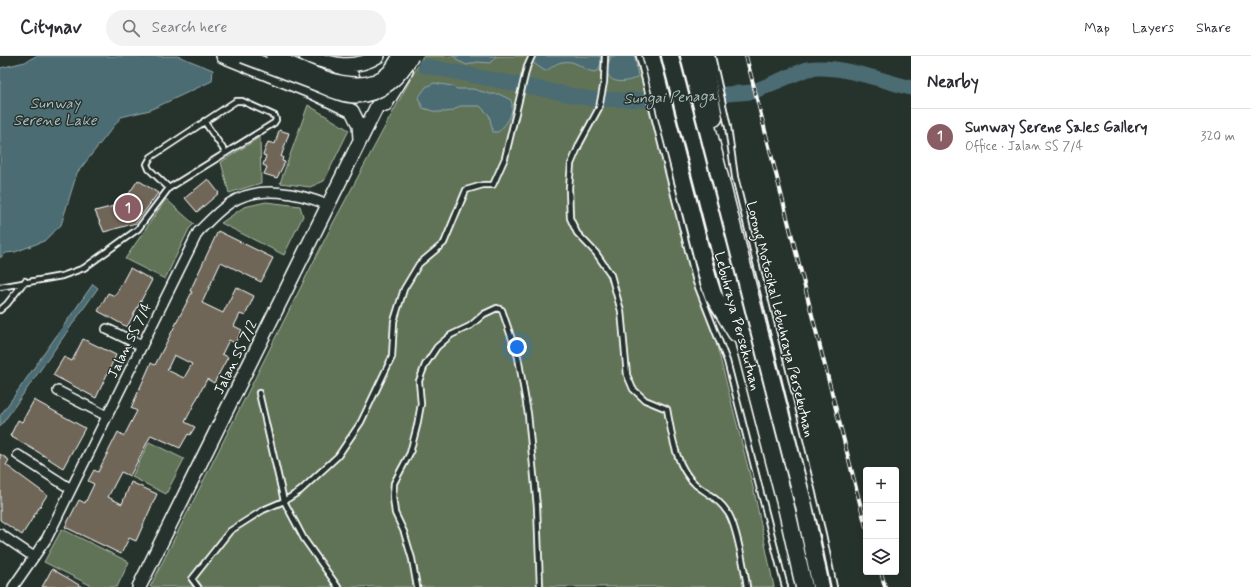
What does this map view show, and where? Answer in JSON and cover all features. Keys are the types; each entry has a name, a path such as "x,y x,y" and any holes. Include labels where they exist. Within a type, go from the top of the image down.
{"highway":[{"path":"651,56 713,295 746,352"},
{"name":"Lebuhraya Persekutuan","path":"689,56 713,155 804,506 821,587"},
{"path":"703,56 716,130 713,155"},
{"name":"Lebuhraya Persekutuan","path":"671,59 689,135 787,511 804,587"}],"street":[{"path":"223,56 312,92 352,111 359,125 360,141"},
{"path":"243,56 338,92 355,96 389,85 403,71 413,56"},
{"path":"273,56 334,81 358,86 375,81 388,73 402,56"},
{"path":"306,56 336,65 353,77 355,83 351,94 330,97 312,92"},
{"path":"336,65 355,64 378,56"},
{"name":"Jalan SS 7/2","path":"139,587 402,56"},
{"name":"Jalan SS 7/2","path":"360,141 389,99 413,56"},
{"name":"Jalan SS 7/4","path":"13,587 47,538 198,232 231,202 252,195 276,192 309,197 328,205"},
{"path":"107,329 142,346"},
{"path":"58,391 107,416"},
{"path":"18,455 71,489"},
{"path":"0,534 34,557"}],"lane":[{"path":"198,587 192,579 230,531 263,510 284,501 300,491 338,456 361,422 392,357 394,321 404,289 419,264 444,243 466,190 483,184 493,185 505,158 524,77 532,56"},
{"path":"605,56 599,108 580,143 571,164 568,188 570,218 577,233 596,253 611,274 620,311 627,375 633,389 645,400 667,409 675,448 683,468 696,484 714,496 729,514 744,568 747,587"},
{"path":"639,56 696,282 727,361 785,587"},
{"name":"Lorong Motosikal Lebuhraya Persekutuan","path":"712,56 716,80 728,127 735,177 824,534 834,587"},
{"path":"0,287 25,281 62,276 84,268 138,229 169,188 274,123 276,120 275,116 242,101 236,101 151,157 147,164 149,169 169,188"},
{"path":"204,121 226,153"},
{"path":"0,310 7,304 25,281"},
{"path":"416,587 412,559 404,532 395,513 393,497 394,483 410,453 417,426 421,404 419,381 425,365 437,347 451,335 470,326 484,314 497,308 502,310 518,357 528,414 537,507 540,587"},
{"path":"259,393 284,501 304,539 338,587"}],"green space":[{"path":"423,56 643,56 754,491 774,587 150,587 331,227"},
{"path":"308,105 349,130 324,181 310,187 280,183"},
{"path":"260,137 261,183 229,193 221,162"},
{"path":"166,199 194,224 189,229 165,279 125,259"},
{"path":"266,202 300,206 303,216 284,255 221,223 244,207"},
{"path":"149,442 184,459 166,494 132,477"},
{"path":"62,529 129,562 117,587 94,587 44,562"}],"water":[{"name":"Sunway Serene Lake","path":"36,56 178,56 213,70 212,81 150,110 121,117 77,173 61,225 44,241 15,252 6,253 0,258 0,68 25,62"},
{"path":"454,56 496,56 490,63 477,62 467,65 458,61"},
{"path":"535,56 600,56 601,63 599,70 595,72 587,70 572,62 562,62 545,71 532,62"},
{"path":"611,56 635,56 638,77 620,82 611,79 607,69"},
{"path":"434,83 452,86 457,89 473,89 490,94 499,94 511,100 512,109 509,118 498,132 493,132 489,115 480,106 460,106 452,111 445,112 436,112 423,108 418,98 426,87"},
{"path":"93,284 98,288 0,427 0,416"}],"building":[{"path":"279,130 289,133 281,157 283,157 282,161 285,162 277,178 264,174 267,167 263,165 266,156 263,155 268,142 275,144"},
{"path":"208,179 219,193 197,212 185,198"},
{"path":"138,180 158,193 136,223 104,232 95,211 122,204"},
{"path":"218,231 273,258 261,282 221,262 202,303 223,313 236,287 254,296 245,316 240,314 234,326 242,330 235,343 229,340 222,354 228,357 214,383 207,379 185,422 195,427 190,435 188,434 180,448 151,435 130,476 121,472 108,497 122,504 131,482 157,494 136,541 129,538 121,554 65,527 79,500 85,503 94,484 88,481 94,470 98,472 118,432 124,436 137,411 131,408 151,363 155,365 192,292 190,291","holes":["174,355 192,364 184,378 167,370"]},
{"path":"130,268 152,280 127,327 98,311 108,293 115,296"},
{"path":"83,339 116,355 96,398 53,375 64,357 72,361"},
{"path":"34,400 85,428 63,468 10,436 18,420 22,422"},
{"path":"0,454 9,460 6,465 47,495 22,535 0,520"},
{"path":"52,569 71,580 82,587 42,587"}],"waterway":[{"name":"Sungai Penaga","path":"425,66 591,99 651,100 752,92 807,69 819,68 846,71 911,88"}],"railway":[{"path":"746,56 863,515"},
{"path":"882,575 885,587"}],"place":[{"name":"Sunway Serene Sales Gallery","path":"128,208"}]}
